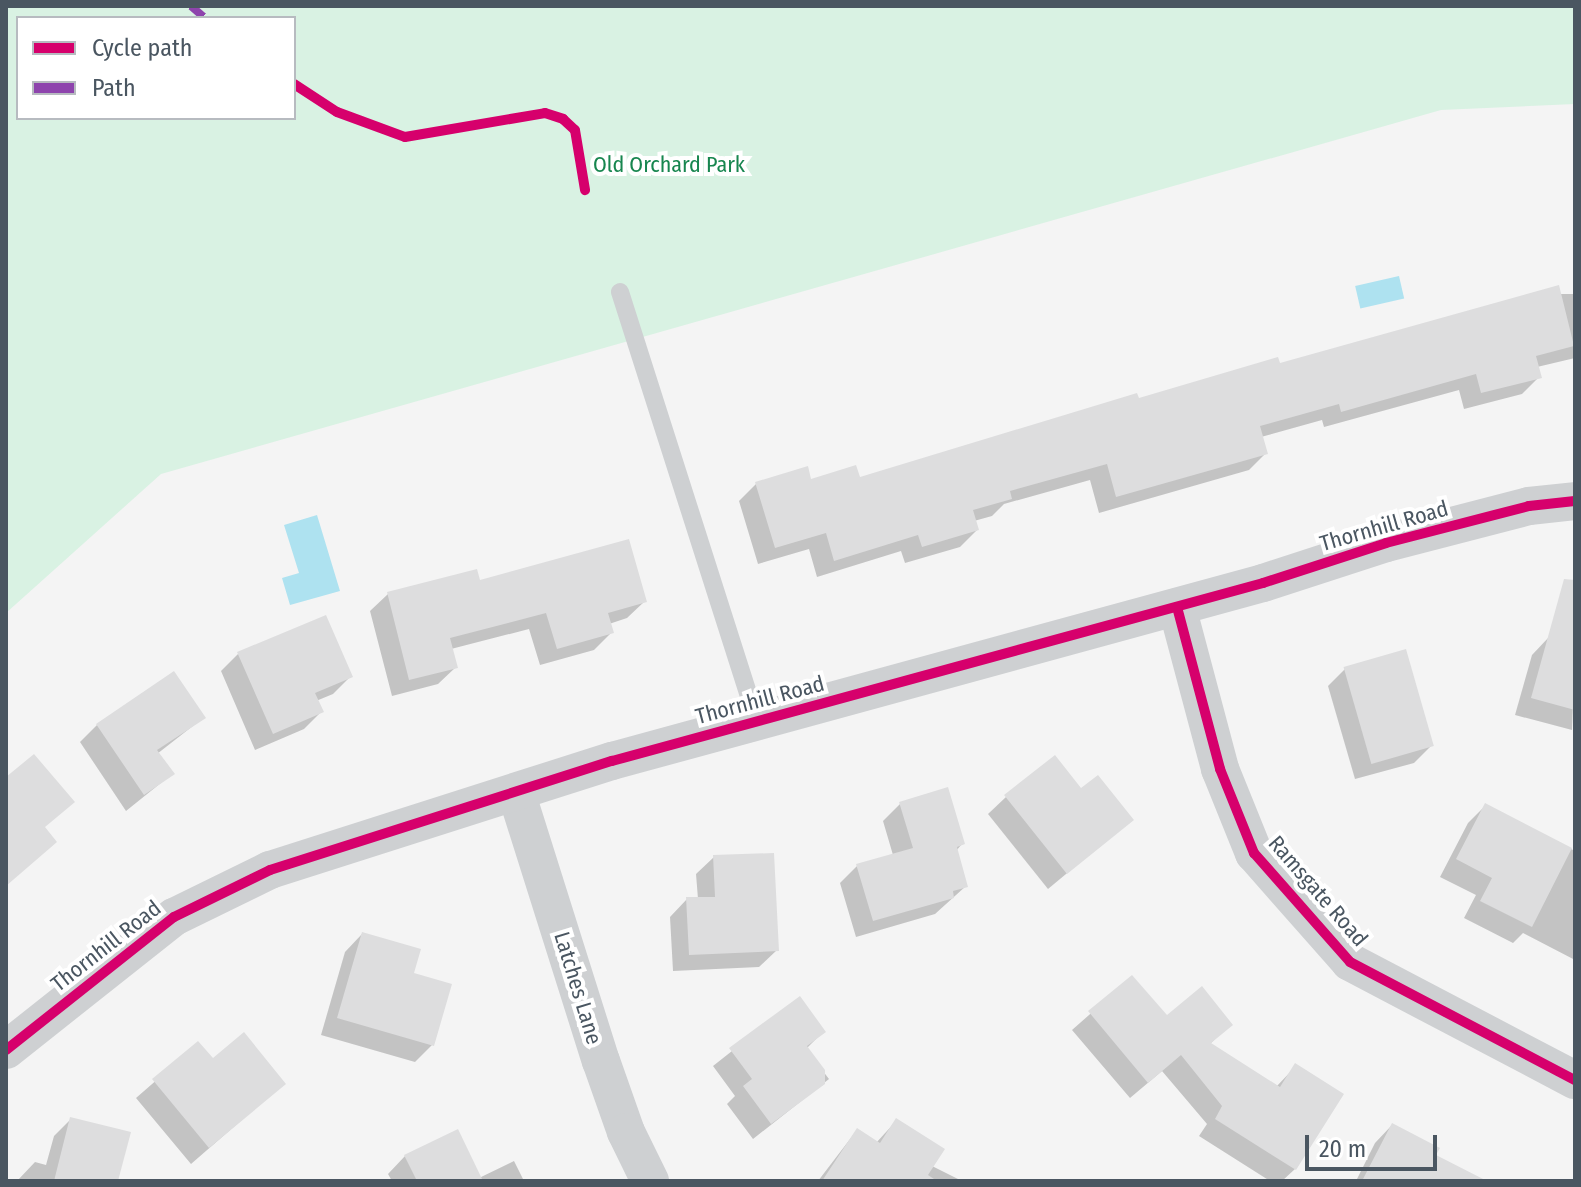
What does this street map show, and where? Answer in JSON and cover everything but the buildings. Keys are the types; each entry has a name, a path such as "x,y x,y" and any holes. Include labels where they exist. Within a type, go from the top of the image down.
{"street":[{"name":"Thornhill Road","path":"6,1050 174,917 270,870 516,792 757,722 1177,607 1386,543 1529,506 1575,501"},
{"name":"Ramsgate Road","path":"1177,607 1220,769 1254,853 1350,962 1575,1080"},
{"name":"Latches Lane","path":"516,792 601,1061 626,1132 650,1181"}],"lane":[{"path":"620,292 757,722"}],"green space":[{"name":"Old Orchard Park","path":"6,6 1575,6 1575,104 1441,110 161,474 6,613"}],"water":[{"path":"1399,276 1404,298 1360,309 1355,286"},
{"path":"317,515 340,591 290,605 282,578 299,573 284,525"}],"marked path":[{"path":"191,6 203,16"}],"cycle path":[{"path":"296,85 337,112 405,137 545,113 563,119 575,130 585,190"},
{"path":"6,1050 174,917 270,870 612,761 1263,583 1386,543 1529,506 1575,501"},
{"path":"1177,607 1220,769 1254,853 1350,962 1575,1080"}]}
